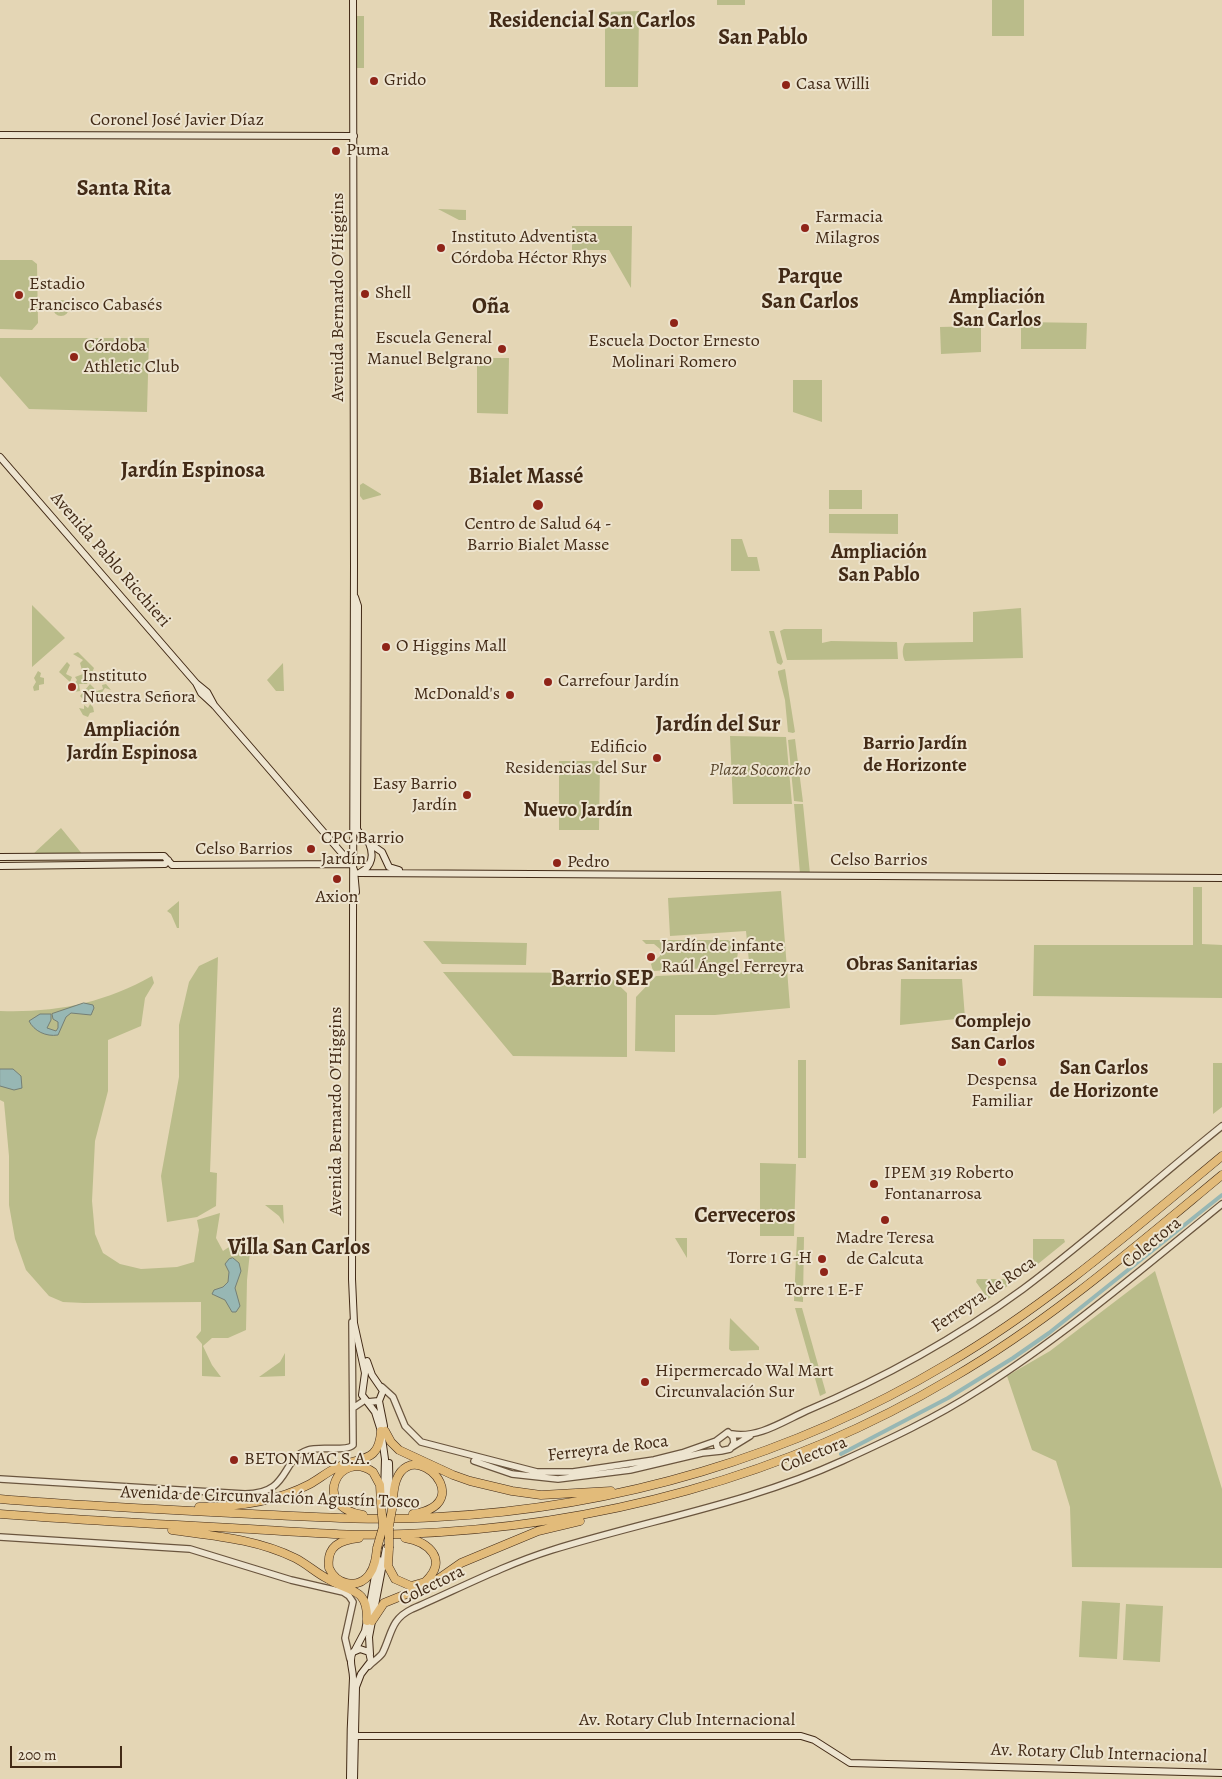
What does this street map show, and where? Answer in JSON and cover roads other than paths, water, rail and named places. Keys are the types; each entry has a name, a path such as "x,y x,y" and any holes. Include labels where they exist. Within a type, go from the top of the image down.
{"highway":[{"name":"Avenida de Circunvalación Agustín Tosco","path":"0,1514 151,1524 386,1527 446,1517 524,1510 630,1491 714,1468 797,1439 877,1402 931,1374 994,1335 1044,1300 1222,1156"},
{"name":"Avenida de Circunvalación Agustín Tosco","path":"0,1500 459,1531 535,1523 613,1510 674,1495 745,1473 802,1452 870,1422 945,1382 1000,1349 1065,1303 1222,1175"},
{"path":"383,1431 399,1450 453,1475 500,1488 550,1496 630,1491"},
{"path":"120,1508 234,1506 265,1500 303,1487 340,1466 372,1456 379,1446 383,1431"},
{"path":"386,1527 383,1548 371,1571 360,1582 351,1584 343,1582 330,1571 329,1556 339,1542 386,1527 432,1508 441,1494 442,1486 438,1476 429,1468 421,1466 404,1470 394,1483 387,1504 386,1527"},
{"path":"387,1504 378,1480 367,1468 350,1467 336,1478 334,1495 341,1507 352,1513 386,1527 419,1540 428,1546 435,1560 431,1576 425,1582 416,1585 399,1582 389,1570 383,1548 386,1527 387,1504"},
{"path":"370,1621 387,1602 431,1584 461,1563 530,1534 641,1507 674,1495"},
{"path":"151,1524 173,1530 246,1540 296,1558 326,1579 359,1592 366,1604 370,1621"}],"main road":[{"name":"Avenida Bernardo O'Higgins","path":"353,0 354,794 352,864 356,1315 368,1366 379,1385"},
{"name":"Coronel José Javier Díaz","path":"0,135 354,136"},
{"name":"Avenida Pablo Ricchieri","path":"0,457 196,683 201,693 214,705 352,864 358,876"},
{"name":"Avenida Bernardo O'Higgins","path":"354,594 358,606 357,829 367,842"},
{"path":"354,794 358,805"},
{"path":"358,876 368,867 371,860 367,842"},
{"path":"352,853 356,843 367,842 382,852 387,863 384,870 377,873"},
{"name":"Celso Barrios","path":"0,858 164,856 172,865 352,864"},
{"path":"0,858 25,860 30,866"},
{"name":"Celso Barrios","path":"0,866 165,864 168,860"},
{"name":"Celso Barrios","path":"387,863 395,870 535,874"},
{"name":"Celso Barrios","path":"358,876 377,873 1222,878"},
{"name":"Avenida Bernardo O'Higgins","path":"353,1006 358,876"},
{"name":"Avenida Bernardo O'Higgins","path":"354,1128 352,1313 364,1367 363,1388"},
{"path":"383,1431 379,1385 371,1382 363,1388 366,1401 375,1412 383,1431 389,1454 387,1504"},
{"path":"366,1401 374,1403 381,1399"},
{"path":"352,1779 356,1687 361,1674 368,1667 371,1656 368,1639 370,1621 383,1548"},
{"path":"352,1779 350,1709 353,1675 350,1661 370,1621"},
{"path":"354,1651 362,1649 371,1656"},
{"path":"350,1661 358,1669 368,1667"},
{"name":"Av. Rotary Club Internacional","path":"354,1736 801,1736 814,1740 850,1763 1222,1773"}],"street":[{"name":"Ferreyra de Roca","path":"443,1450 512,1474 551,1479 630,1470 702,1453 728,1451 756,1433 851,1391 960,1332 1065,1256 1222,1126"},
{"name":"Colectora","path":"368,1667 382,1654 393,1626 408,1611 539,1554 735,1500 792,1481 842,1461 934,1416 975,1393 1043,1347 1099,1305 1222,1204"},
{"path":"0,1479 253,1494 270,1490 277,1485 298,1456 304,1452 319,1448 351,1447 354,1439 352,1313"},
{"name":"Ferreyra de Roca","path":"379,1385 396,1401 403,1421 412,1434 426,1445 516,1469 558,1473 654,1460 682,1453 716,1441 728,1432 742,1436 756,1433"},
{"path":"352,1388 363,1388"},
{"path":"381,1399 396,1401"},
{"path":"353,1408 366,1401"},
{"path":"732,1434 734,1440 732,1447"},
{"path":"716,1441 716,1447 721,1451"},
{"path":"0,1536 190,1549 291,1580 343,1592 352,1599 353,1605 345,1641 350,1661"},
{"path":"345,1641 354,1651"},
{"path":"371,1656 384,1649"}],"water":[{"path":"84,1003 93,1005 94,1008 91,1015 71,1013 66,1017 58,1035 49,1035 41,1032 34,1028 29,1021 40,1014 51,1014 51,1020 47,1028 56,1031 58,1022 53,1019 52,1014"},
{"path":"0,1069 13,1069 21,1076 22,1088 14,1090 0,1086"},
{"path":"233,1258 239,1263 241,1271 235,1288 240,1306 236,1312 232,1312 225,1300 212,1294 214,1290 223,1287 228,1282 229,1272 225,1264 229,1259"}],"waterway":[{"path":"841,1454 948,1398 1013,1358 1049,1333 1222,1195"}],"place":[{"name":"Grido","path":"374,81"},
{"name":"Casa Willi","path":"786,85"},
{"name":"Puma","path":"336,151"},
{"name":"Farmacia Milagros","path":"805,228"},
{"name":"Instituto Adventista Córdoba Héctor Rhys","path":"441,248"},
{"name":"Shell","path":"365,294"},
{"name":"Estadio Francisco Cabasés","path":"19,295"},
{"name":"Escuela Doctor Ernesto Molinari Romero","path":"674,323"},
{"name":"Escuela General Manuel Belgrano","path":"502,349"},
{"name":"Córdoba Athletic Club","path":"74,357"},
{"name":"Centro de Salud 64 - Barrio Bialet Masse","path":"538,505"},
{"name":"O Higgins Mall","path":"386,647"},
{"name":"Carrefour Jardín","path":"548,682"},
{"name":"Instituto Nuestra Señora","path":"72,687"},
{"name":"McDonald's","path":"510,695"},
{"name":"Edificio Residencias del Sur","path":"657,758"},
{"name":"Easy Barrio Jardín","path":"467,795"},
{"name":"CPC Barrio Jardín","path":"311,849"},
{"name":"Pedro","path":"557,863"},
{"name":"Axion","path":"337,879"},
{"name":"Jardín de infante Raúl Ángel Ferreyra","path":"651,957"},
{"name":"Despensa Familiar","path":"1002,1062"},
{"name":"IPEM 319 Roberto Fontanarrosa","path":"874,1184"},
{"name":"Madre Teresa de Calcuta","path":"885,1220"},
{"name":"Torre 1 G-H","path":"822,1259"},
{"name":"Torre 1 E-F","path":"824,1272"},
{"name":"Hipermercado Wal Mart Circunvalación Sur","path":"645,1382"},
{"name":"BETONMAC S.A.","path":"234,1460"}],"district":[{"name":"Residencial San Carlos","path":"592,22"},
{"name":"San Pablo","path":"763,39"},
{"name":"Santa Rita","path":"124,190"},
{"name":"Parque San Carlos","path":"810,290"},
{"name":"Oña","path":"491,308"},
{"name":"Ampliación San Carlos","path":"997,310"},
{"name":"Jardín Espinosa","path":"193,472"},
{"name":"Bialet Massé","path":"526,478"},
{"name":"Ampliación San Pablo","path":"879,564"},
{"name":"Jardín del Sur","path":"718,726"},
{"name":"Ampliación Jardín Espinosa","path":"132,742"},
{"name":"Barrio Jardín de Horizonte","path":"915,755"},
{"name":"Nuevo Jardín","path":"578,811"},
{"name":"Obras Sanitarias","path":"912,965"},
{"name":"Barrio SEP","path":"602,980"},
{"name":"Complejo San Carlos","path":"993,1033"},
{"name":"San Carlos de Horizonte","path":"1104,1080"},
{"name":"Cerveceros","path":"745,1217"},
{"name":"Villa San Carlos","path":"299,1249"}],"park label":[{"name":"Plaza Soconcho","path":"760,771"}]}
